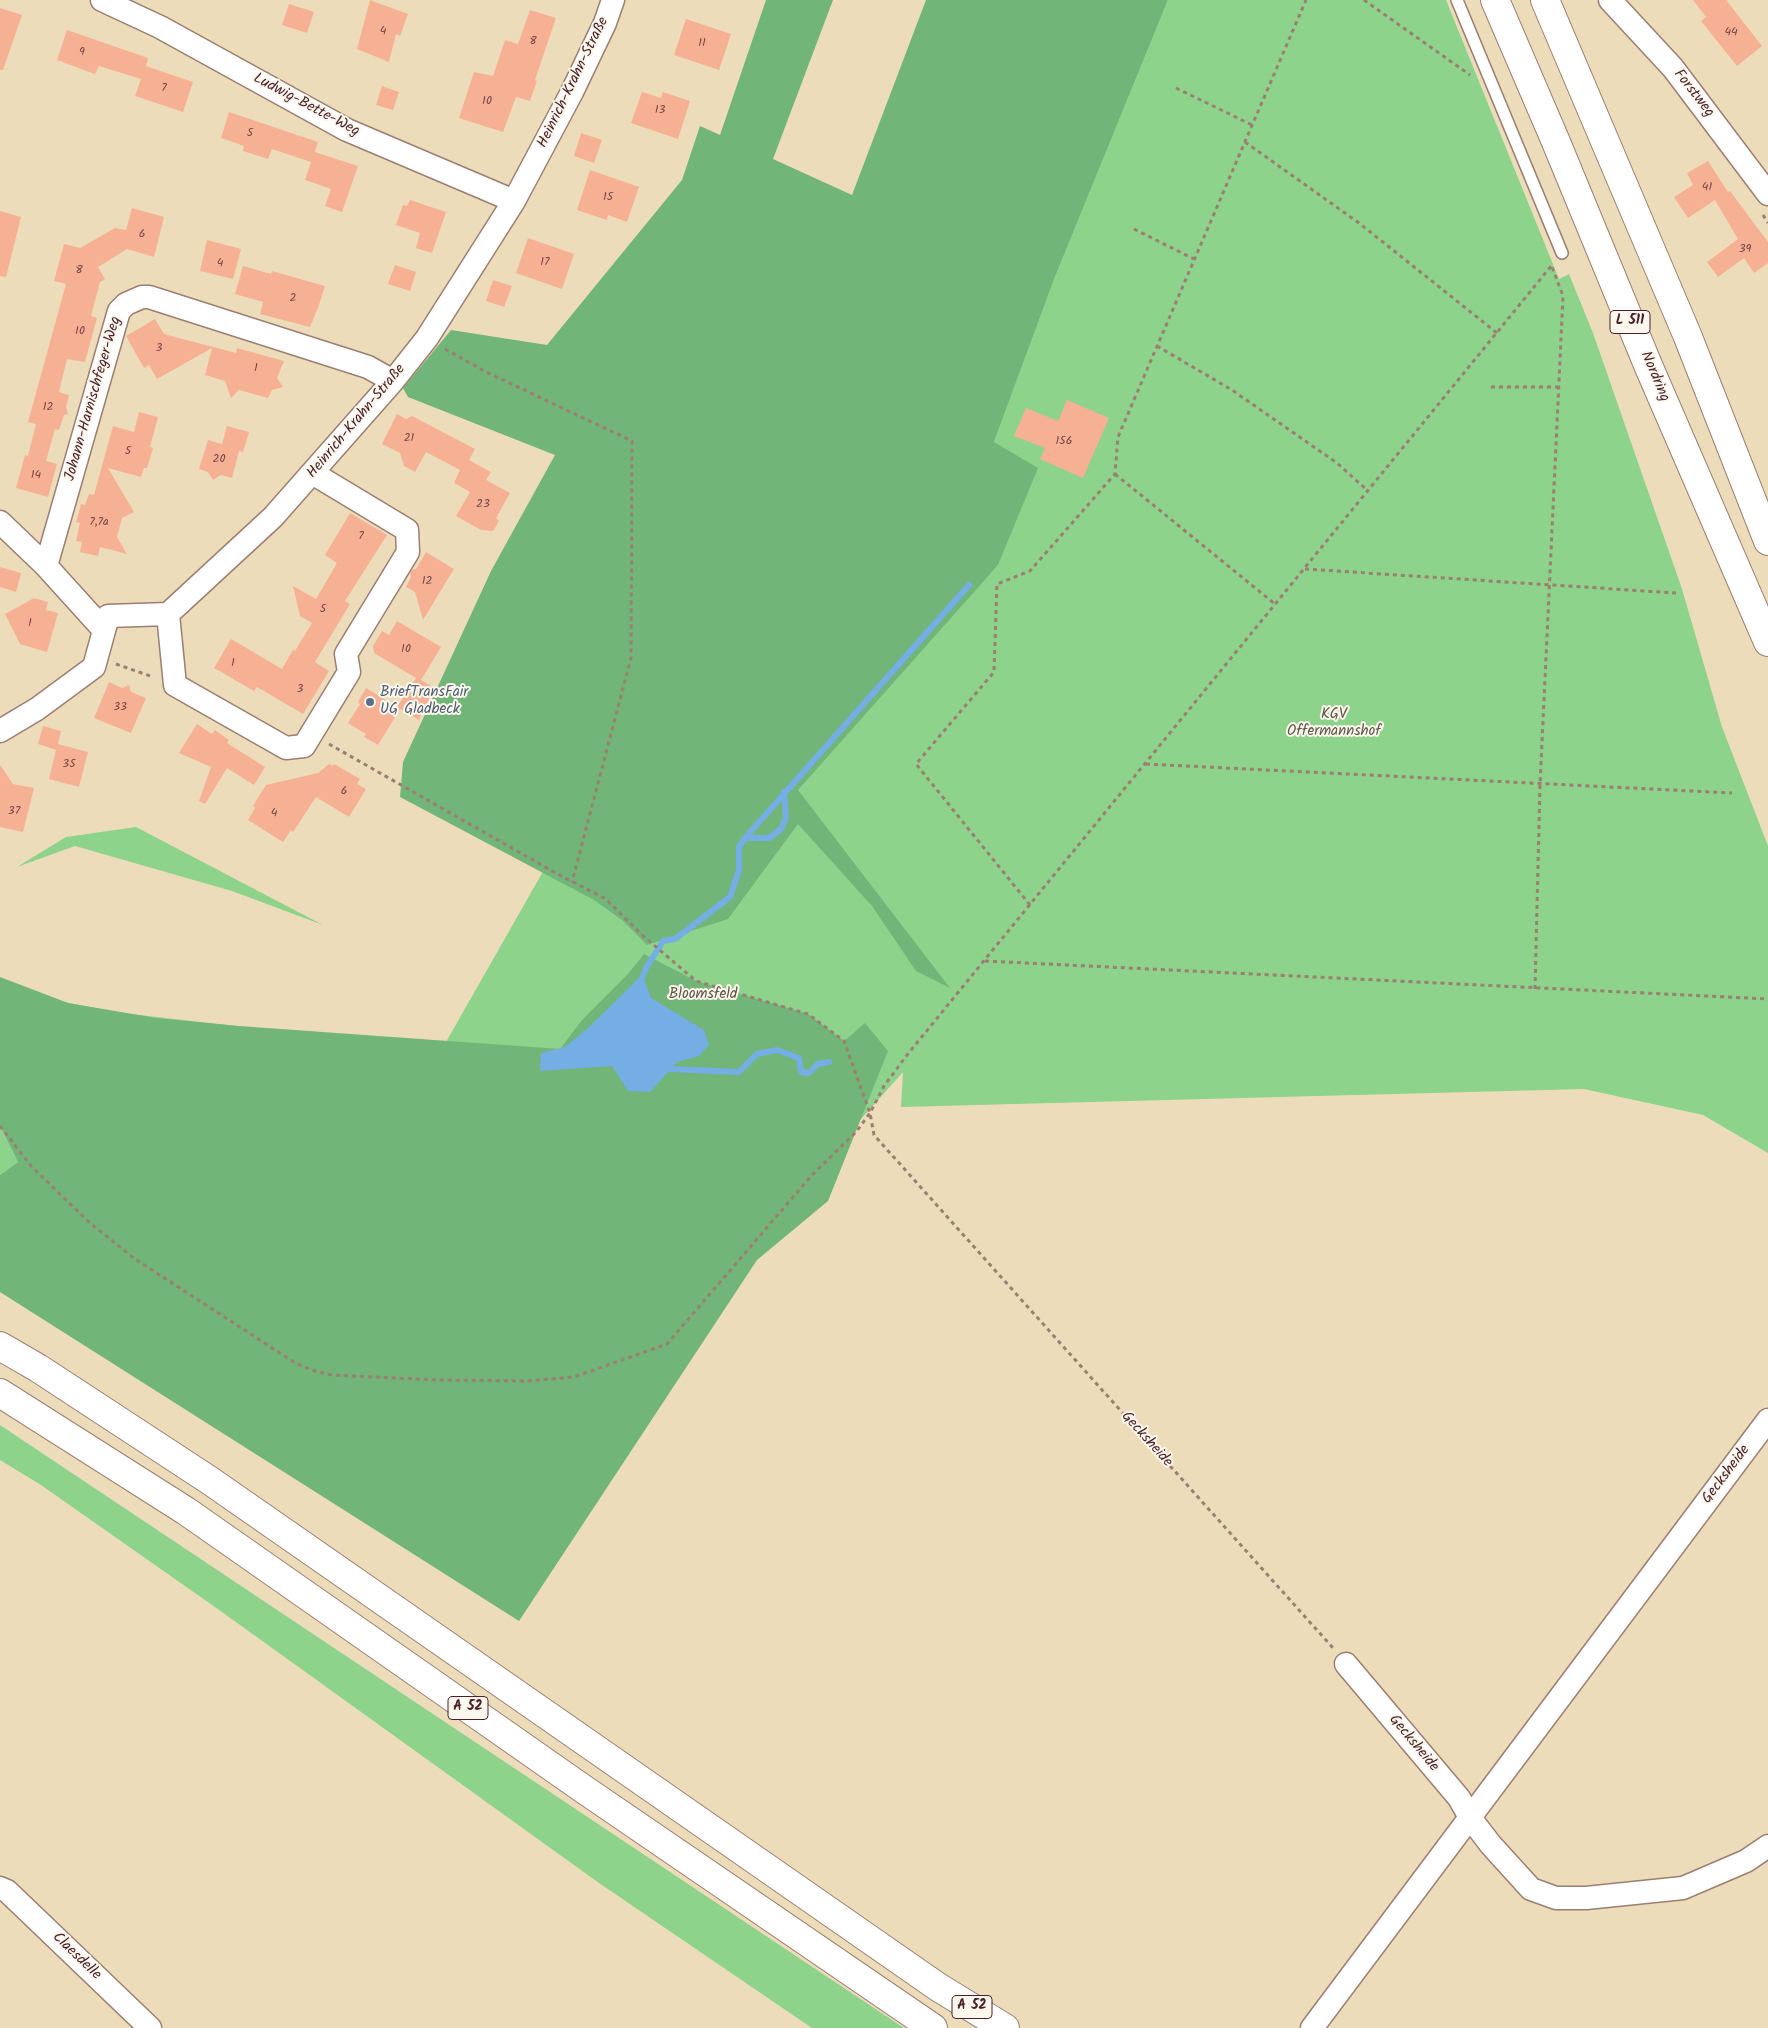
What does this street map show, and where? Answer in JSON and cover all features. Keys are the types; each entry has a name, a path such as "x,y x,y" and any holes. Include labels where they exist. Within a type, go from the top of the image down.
{"main road":[{"name":"Nordring","path":"1495,0 1652,374 1768,642"},
{"path":"1545,0 1688,337 1768,541"},
{"path":"0,1338 38,1368"},
{"name":"A 52","path":"0,1346 38,1368 225,1491 938,1987 1005,2028"},
{"name":"A 52","path":"0,1393 186,1511 582,1788 933,2028"}],"street":[{"name":"Ludwig-Bette-Weg","path":"102,0 160,27 347,130 514,201"},
{"name":"Heinrich-Krahn-Straße","path":"168,614 273,518 314,474 427,338 514,201 572,92 605,23 613,0"},
{"name":"Forstweg","path":"1610,0 1673,68 1768,194"},
{"name":"Johann-Harnischfeger-Weg","path":"46,566 119,311 126,304 142,297 149,297 368,367 393,381"},
{"path":"0,731 37,709 94,667 108,616 168,614 175,685 286,748 304,746 349,672 346,654 408,552 407,530 314,474"},
{"path":"0,522 46,566 104,630"},
{"name":"Gecksheide","path":"1312,2028 1471,1819 1768,1420"},
{"name":"Gecksheide","path":"1346,1664 1460,1798 1471,1819 1531,1890 1556,1898 1586,1898 1683,1888 1746,1861 1768,1846"},
{"name":"Claesdelle","path":"0,1888 14,1898 150,2028"}],"lane":[{"path":"1457,0 1562,253"}],"path":[{"path":"1030,905 916,764 994,672 997,584 1030,571 1115,474 1118,437 1306,0"},
{"path":"1364,0 1470,75 1473,83"},
{"path":"1176,88 1252,124"},
{"path":"1245,142 1359,223 1497,333"},
{"path":"1134,229 1194,260"},
{"path":"0,1126 31,1166 105,1235 135,1259 296,1364 332,1375 437,1380 527,1380 574,1377 667,1344 812,1175 856,1132 870,1113 884,1086 907,1055 1562,253"},
{"path":"1535,989 1540,784 1563,296 1552,266"},
{"path":"427,338 486,372 632,442 631,658 572,882"},
{"path":"1157,346 1232,390 1337,463 1368,492"},
{"path":"1491,387 1559,387"},
{"path":"1115,474 1275,604"},
{"path":"1304,569 1676,593"},
{"path":"96,657 175,685"},
{"name":"Gecksheide","path":"312,734 572,882 606,899 641,934 696,981 808,1014 844,1041 870,1113 874,1135 1346,1664"},
{"path":"1145,764 1732,793"},
{"path":"984,961 1768,999"}],"green space":[{"path":"766,0 833,0 773,159 852,195 926,0 1168,0 1055,277 994,442 1038,468 998,565 798,790 950,988 916,971 872,906 798,824 728,919 647,945 622,920 594,900 400,797 403,762 491,571 555,455 408,397 403,388 451,330 547,345 682,180 700,126 720,135"},
{"name":"KGV Offermannshof","path":"1168,0 1446,0 1559,279 1569,274 1593,333 1682,589 1722,727 1768,846 1768,1153 1703,1115 1584,1089 901,1107 903,1072 696,1309 0,989 114,1012 304,1034 446,1042 549,861 977,587 998,565 994,442 1055,277"},
{"path":"136,827 323,925 232,891 75,846 17,867 66,837"},
{"name":"Bloomsfeld","path":"644,954 696,981 808,1014 844,1041 865,1023 888,1051 828,1201 757,1260 519,1621 0,1292 0,1175 18,1162 0,1126 0,977 68,1003 156,1018 239,1026 560,1049 582,1020 628,974"},
{"path":"0,1126 18,1162 0,1175"},
{"path":"0,1425 904,2028 812,2028 599,1883 222,1612 41,1485 0,1460"}],"water":[{"path":"640,977 645,982 651,998 704,1030 709,1045 699,1056 677,1062 650,1092 628,1091 612,1066 540,1071 541,1053 565,1047 587,1029"}],"building":[{"path":"370,0 408,14 400,36 396,34 389,62 357,49"},
{"path":"1693,0 1726,0 1762,46 1737,66 1701,21 1706,17"},
{"path":"289,4 314,12 307,33 282,25"},
{"path":"0,8 22,15 3,70 0,70"},
{"path":"530,10 556,18 535,80 537,81 530,101 516,97 503,132 459,118 474,72 493,76 505,40 518,44"},
{"path":"686,19 731,34 719,70 674,55"},
{"path":"67,30 148,58 146,66 193,82 183,112 135,96 141,79 99,66 95,74 57,60"},
{"path":"382,86 399,92 393,110 376,105"},
{"path":"642,92 661,98 663,92 690,101 678,139 631,123"},
{"path":"229,112 318,142 315,152 358,166 342,212 325,206 331,189 305,180 311,162 272,149 268,159 243,151 244,146 221,138"},
{"path":"581,133 602,140 594,163 574,156"},
{"path":"1708,161 1728,192 1730,191 1768,242 1768,263 1754,273 1744,258 1718,277 1707,262 1738,239 1715,200 1688,218 1674,197 1693,185 1687,173"},
{"path":"590,170 639,187 627,222 608,215 607,220 577,210"},
{"path":"410,200 446,212 432,253 416,248 420,233 396,225 403,205 407,206"},
{"path":"132,208 164,217 154,257 127,249 98,267 105,279 100,282 91,316 97,318 85,362 67,359 59,392 69,395 66,407 68,414 64,415 59,430 55,429 46,461 57,464 48,497 16,488 25,455 28,456 36,424 28,422 66,284 54,281 64,244 80,248 115,228 126,230"},
{"path":"0,211 21,217 6,277 0,276"},
{"path":"528,238 574,254 562,289 516,273"},
{"path":"207,240 241,249 233,279 200,271"},
{"path":"395,265 416,272 410,291 388,284"},
{"path":"243,266 271,274 272,271 325,286 310,327 260,314 263,302 235,294"},
{"path":"493,280 512,286 504,307 486,301"},
{"path":"155,319 164,334 236,353 237,348 284,361 277,378 283,387 272,390 268,398 239,390 231,398 225,381 205,375 212,348 157,379 149,365 144,368 126,336"},
{"path":"1067,400 1109,418 1083,478 1040,459 1045,448 1014,436 1026,408 1058,421"},
{"path":"139,412 158,417 150,447 153,448 147,468 144,468 141,477 108,468 134,512 122,518 117,537 127,554 100,547 98,556 80,552 82,542 76,541 80,523 76,522 81,504 85,505 89,494 94,495 113,426 134,432"},
{"path":"397,414 406,419 412,416 475,449 469,460 491,472 486,480 510,493 496,518 499,521 493,531 481,530 456,516 470,492 454,483 460,470 426,452 415,472 404,466 400,453 382,444"},
{"path":"227,426 249,432 243,452 239,451 232,478 221,475 213,480 208,472 199,469 208,440 222,444"},
{"path":"350,513 387,535 345,601 350,604 315,662 329,671 303,714 257,687 254,691 214,668 231,639 282,669 312,623 300,616 293,586 316,599 337,563 325,555"},
{"path":"426,552 454,569 423,620 415,592 406,587 411,577 410,573 416,569"},
{"path":"0,567 21,573 16,592 0,587"},
{"path":"34,598 48,602 46,610 58,613 47,652 20,644 5,614"},
{"path":"397,621 441,647 421,680 434,688 419,720 400,709 378,745 364,737 366,734 348,723 360,704 358,702 366,688 397,707 416,678 374,653 373,646 382,631 389,635"},
{"path":"109,682 122,688 129,685 131,692 146,698 131,733 94,718"},
{"path":"197,724 212,734 215,730 229,740 227,743 265,767 254,785 227,768 205,804 199,801 211,767 179,753"},
{"path":"43,726 61,731 58,744 88,752 79,787 49,779 56,750 38,744"},
{"path":"329,764 333,766 334,764 360,779 357,784 366,789 349,817 316,797 293,832 291,830 283,842 248,820 255,808 253,806 266,785 318,773"},
{"path":"0,765 13,784 34,788 23,832 0,827"}],"waterway":[{"path":"642,979 646,968 663,941 675,939 730,897 739,870 739,847 745,838 969,585"},
{"path":"745,838 769,838 781,829 786,818 784,792"},
{"path":"671,1069 739,1072 757,1054 777,1050 799,1058 801,1072 809,1073 818,1064 829,1062"}],"place":[{"name":"BriefTransFair UG Gladbeck","path":"370,702"}]}
